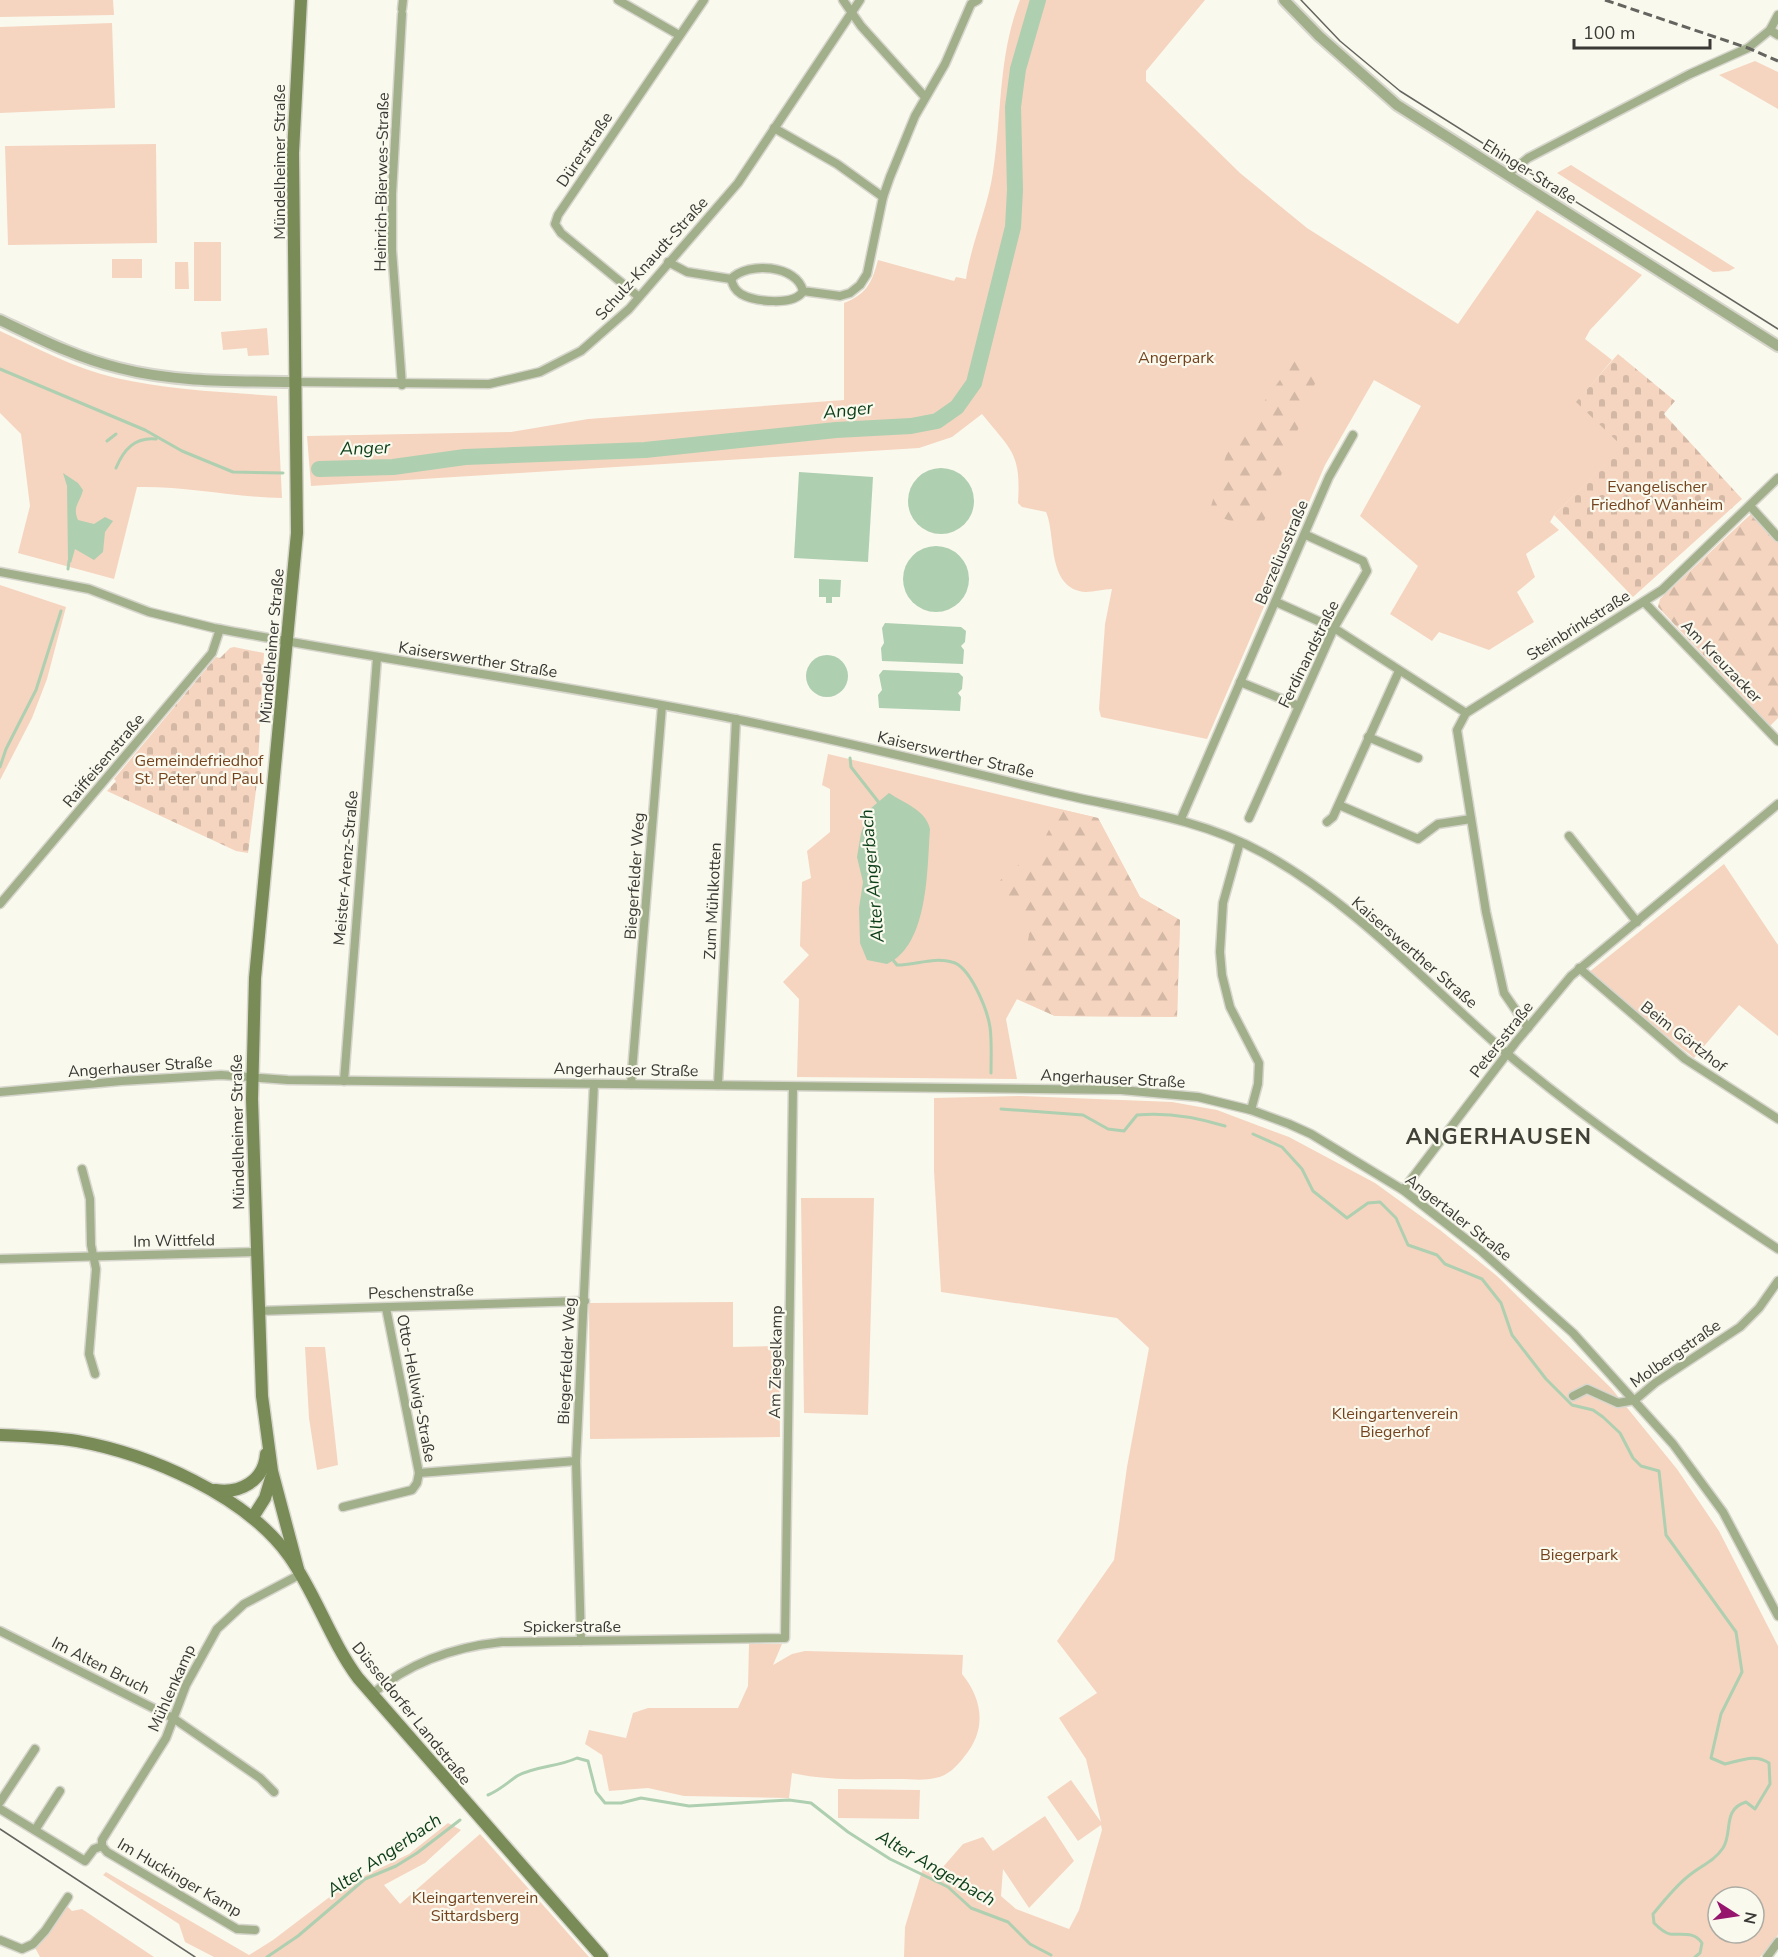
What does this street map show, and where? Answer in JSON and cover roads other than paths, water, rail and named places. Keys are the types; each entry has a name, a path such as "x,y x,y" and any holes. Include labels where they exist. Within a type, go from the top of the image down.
{"main road":[{"name":"Mündelheimer Straße","path":"300,1571 272,1471 267,1437 258,1311 252,1077 255,978 297,533 293,144 301,0"},
{"name":"Düsseldorfer Landstraße","path":"0,1436 57,1438 98,1446 172,1472 211,1490 253,1517 276,1539 300,1571 340,1653 372,1694 602,1957"},
{"name":"Mündelheimer Straße","path":"211,1490 234,1492 256,1478 263,1469 267,1437"},
{"name":"Mündelheimer Straße","path":"253,1517 268,1492 272,1471"}],"street":[{"path":"618,0 679,35"},
{"name":"Dürerstraße","path":"639,297 561,233 555,224 558,215 704,0"},
{"path":"843,0 853,11 861,26 925,97"},
{"name":"Schulz-Knaudt-Straße","path":"297,382 402,385 489,384 540,372 567,360 596,340 639,297 738,183 860,0"},
{"name":"Ehinger Straße","path":"1284,0 1319,36 1397,105 1778,346"},
{"path":"803,291 840,296 850,293 860,285 867,274 883,197 915,116 945,63 972,1"},
{"name":"Heinrich-Bierwes-Straße","path":"402,8 392,205 392,250 402,385"},
{"path":"1507,175 1538,153 1774,33 1778,15"},
{"path":"774,128 837,164 883,197"},
{"path":"668,262 687,272 730,279 742,270 751,267 791,273 798,278 803,291"},
{"path":"730,279 734,288 744,296 786,302 797,299 803,291"},
{"path":"0,320 62,349 118,368 178,379 297,382"},
{"name":"Berzeliusstraße","path":"1181,819 1306,535 1329,477 1353,435"},
{"name":"Steinbrinkstraße","path":"1466,713 1662,590 1751,507 1778,478"},
{"path":"1751,507 1778,537"},
{"name":"Ferdinandstraße","path":"1249,818 1334,628 1367,572 1363,561 1306,535"},
{"name":"Kaiserswerther Straße","path":"0,572 89,589 149,612 220,629 736,719 1048,792 1181,819 1240,842 1291,870 1326,894 1508,1054 1671,1179 1778,1249"},
{"path":"1276,602 1334,628 1466,713 1457,730 1486,912 1504,993 1528,1028"},
{"name":"Am Kreuzacker","path":"1644,602 1778,741"},
{"name":"Raiffeisenstraße","path":"0,904 212,653 220,629"},
{"name":"Meister-Arenz-Straße","path":"344,1081 377,658"},
{"path":"1327,822 1333,817 1339,805 1399,671"},
{"path":"1240,682 1299,706"},
{"name":"Biegerfelder Weg","path":"631,1084 662,706"},
{"name":"Zum Mühlkotten","path":"718,1085 736,719"},
{"path":"1368,737 1418,758"},
{"name":"Petersstraße","path":"1403,1190 1528,1028 1579,968 1778,804"},
{"path":"1339,805 1418,839 1438,824 1471,819"},
{"path":"1569,836 1637,922"},
{"path":"1240,842 1223,903 1220,952 1222,975 1230,1007 1259,1063 1258,1084 1251,1110"},
{"name":"Beim Görtzhof","path":"1579,968 1685,1059 1778,1119"},
{"name":"Angerhauser Straße","path":"0,1092 121,1080 221,1075 344,1081 1121,1090 1198,1097 1251,1110"},
{"name":"Biegerfelder Weg","path":"580,1641 576,1461 594,1084"},
{"name":"Am Ziegelkamp","path":"785,1638 793,1087"},
{"name":"Angertaler Straße","path":"1251,1110 1311,1134 1403,1190 1480,1250 1574,1334 1673,1444 1723,1512 1778,1616"},
{"path":"82,1169 90,1200 96,1269 89,1354 95,1374"},
{"name":"Im Wittfeld","path":"0,1259 256,1252"},
{"name":"Molbergstraße","path":"1573,1396 1587,1389 1618,1403 1635,1400 1655,1383 1740,1327 1759,1308 1778,1281"},
{"name":"Peschenstraße","path":"258,1311 585,1301"},
{"name":"Otto-Hellwig-Straße","path":"343,1507 411,1491 417,1483 419,1473 386,1308"},
{"name":"Otto-Hellwig-Straße","path":"419,1473 576,1461"},
{"name":"Mühlenkamp","path":"102,1846 102,1840 166,1738 201,1657 225,1620 252,1600 300,1571"},
{"name":"Im Alten Bruch","path":"0,1631 173,1718 260,1778 274,1792"},
{"name":"Spickerstraße","path":"372,1694 403,1672 447,1651 502,1642 785,1638"},
{"path":"0,1802 34,1749"},
{"path":"35,1830 60,1791"},
{"name":"Im Huckinger Kamp","path":"0,1809 85,1861 94,1849 102,1846 237,1929 255,1930"},
{"path":"0,1940 22,1949 33,1944 68,1897"},
{"path":"1767,1957 1778,1942"}],"water":[{"path":"935,468 947,468 959,473 969,483 974,501 972,514 959,529 947,534 935,534 923,529 913,519 908,507 908,495 913,483 923,473"},
{"path":"799,472 873,477 868,562 794,558"},
{"path":"63,473 78,483 83,490 76,508 78,520 94,524 105,517 113,521 105,532 103,552 94,560 75,549 71,563 68,560 67,486"},
{"path":"936,546 949,548 964,561 969,579 967,592 954,607 936,612 923,610 908,597 903,579 905,566 918,551"},
{"path":"819,579 841,580 840,597 832,597 832,603 826,603 826,597 819,597"},
{"path":"885,623 961,627 966,631 965,642 961,646 964,650 963,664 882,661 881,648 884,643 882,628"},
{"path":"827,655 842,661 848,676 842,691 827,697 812,691 806,676 812,661"},
{"path":"883,670 959,673 963,677 962,689 958,693 961,697 960,711 879,708 878,695 882,690 879,675"},
{"path":"889,793 919,812 928,822 930,829 926,884 918,923 911,940 901,954 887,964 867,960 860,943 859,908 863,882 857,857 861,833 870,809"}],"waterway":[{"name":"Anger","path":"319,469 393,467 465,457 645,450 836,430 911,426 937,421 957,407 974,383 1013,227 1015,190 1013,107 1018,69 1038,0"},
{"name":"Anger","path":"0,369 145,430 182,451 233,472 283,473"},
{"path":"107,441 116,434"},
{"path":"116,468 123,455 136,442 156,439"},
{"path":"68,569 69,561"},
{"path":"0,767 6,749 36,690 61,611"},
{"name":"Alter Angerbach","path":"850,758 851,767 880,804"},
{"name":"Alter Angerbach","path":"893,960 897,965 931,961 952,962 965,971 977,989 988,1019 991,1038 991,1073"},
{"name":"Alter Angerbach","path":"1001,1109 1083,1115 1108,1129 1124,1131 1137,1115 1148,1114 1181,1116 1225,1126"},
{"name":"Alter Angerbach","path":"1253,1134 1282,1147 1302,1169 1313,1191 1347,1218 1368,1203 1380,1202 1396,1218 1408,1245 1437,1255 1445,1264 1482,1279 1501,1303 1512,1335 1546,1379 1572,1405 1593,1410 1603,1417 1620,1433 1633,1458 1641,1466 1659,1471 1666,1535 1736,1632 1742,1672 1721,1714 1711,1758 1725,1764 1753,1758 1769,1763 1770,1784 1755,1809 1746,1802 1734,1810 1729,1822 1726,1842 1720,1852 1680,1883 1653,1914 1654,1923 1661,1930 1670,1934 1692,1935 1699,1939 1702,1943 1700,1953 1695,1957"},
{"name":"Alter Angerbach","path":"488,1795 524,1773 577,1758 588,1761 596,1792 605,1803 621,1803 641,1798 689,1806 789,1800 811,1803 848,1832 890,1859 948,1887 971,1908 1008,1922 1030,1944 1051,1955"},
{"name":"Alter Angerbach","path":"267,1957 298,1936 365,1879 396,1866 417,1853 460,1820"}],"tram line":[{"path":"1301,0 1340,41 1400,91 1778,329"},
{"path":"0,1829 195,1957"}],"railway":[{"path":"1605,0 1748,48 1778,61"}],"district":[{"name":"ANGERHAUSEN","path":"1499,1136"}],"park label":[{"name":"Angerpark","path":"1176,357"},
{"name":"Evangelischer Friedhof Wanheim","path":"1657,495"},
{"name":"Gemeindefriedhof St. Peter und Paul","path":"199,769"},
{"name":"Kleingartenverein Biegerhof","path":"1395,1422"},
{"name":"Biegerpark","path":"1579,1554"},
{"name":"Kleingartenverein Sittardsberg","path":"475,1906"}]}
